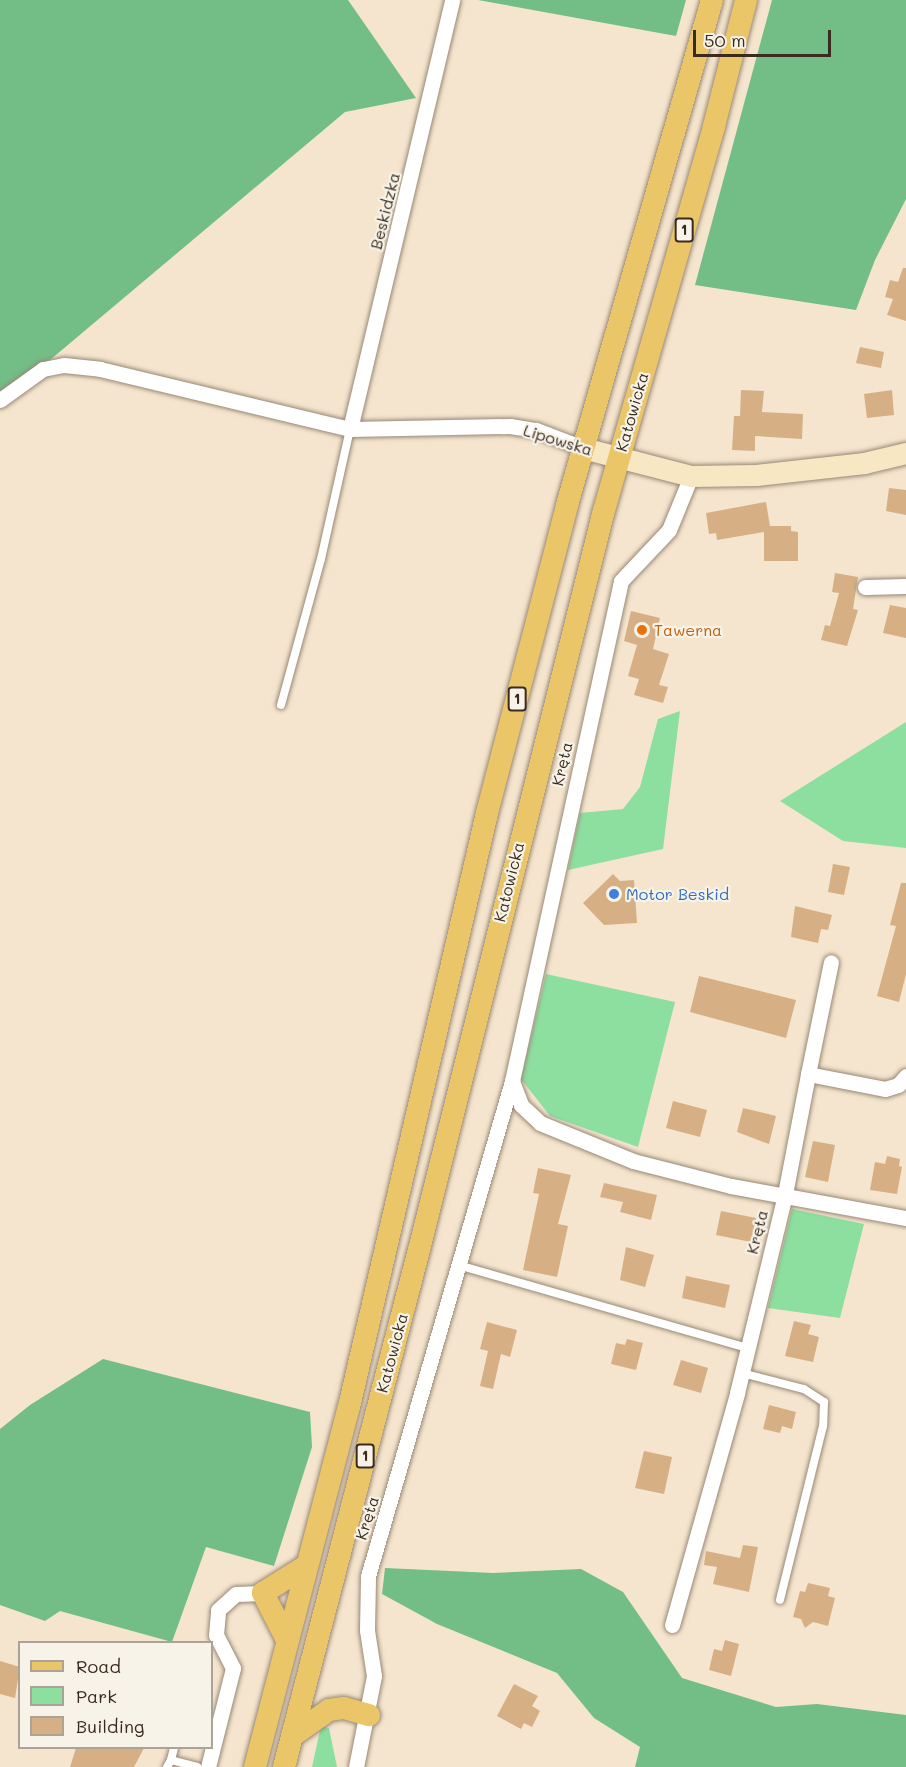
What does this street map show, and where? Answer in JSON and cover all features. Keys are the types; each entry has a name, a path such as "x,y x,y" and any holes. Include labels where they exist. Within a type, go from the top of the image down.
{"main road":[{"name":"Katowicka","path":"255,1767 382,1270 486,813 583,448 712,0"},
{"name":"Katowicka","path":"284,1767 618,459 714,126 746,0"},
{"path":"287,1640 263,1593 306,1566"},
{"path":"292,1736 329,1710 344,1708 369,1715"}],"street":[{"name":"Beskidzka","path":"350,429 452,0"},
{"name":"Lipowska","path":"0,400 43,369 64,365 100,369 350,429 510,426 544,433 618,459 691,476 756,475 864,464 906,453"},
{"name":"Kręta","path":"356,1767 369,1715 374,1676 367,1630 368,1576 456,1265 512,1081 621,581 669,530 691,476"},
{"path":"865,587 906,586"},
{"name":"Kręta","path":"672,1625 742,1373 785,1194 831,962"},
{"path":"808,1074 885,1089 898,1085 906,1076"},
{"name":"Kręta","path":"512,1081 521,1106 540,1123 633,1161 731,1186 785,1194 906,1218"},
{"path":"213,1746 232,1668 216,1635 218,1610 236,1594 263,1593"},
{"path":"208,1767 212,1749"}],"lane":[{"path":"281,705 321,558 350,429"},
{"path":"456,1265 748,1348"},
{"path":"742,1373 804,1389 824,1402 823,1426 780,1600"},
{"path":"174,1749 169,1764 197,1767"}],"green space":[{"path":"0,0 348,0 416,98 345,112 0,402"},
{"path":"478,0 686,0 676,36"},
{"path":"772,0 906,0 906,199 875,260 856,310 695,285"},
{"path":"680,711 663,849 568,870 580,813 623,809 640,787 658,719"},
{"path":"906,722 906,848 843,841 780,801"},
{"path":"546,974 675,1002 638,1147 550,1116 521,1079"},
{"path":"792,1209 864,1224 840,1318 768,1308"},
{"path":"103,1359 310,1412 312,1447 274,1566 206,1547 172,1641 60,1611 45,1621 0,1605 0,1429 30,1405"},
{"path":"385,1568 493,1573 581,1569 623,1592 682,1678 776,1707 817,1704 906,1715 906,1767 635,1767 640,1747 594,1718 557,1673 437,1624 382,1594"},
{"path":"321,1726 329,1728 337,1767 312,1767"}],"building":[{"path":"903,268 906,268 906,321 887,315 893,299 885,297 890,280 898,282"},
{"path":"860,347 884,352 881,368 856,363"},
{"path":"741,390 764,391 762,412 803,414 802,439 755,436 755,451 732,450 734,416 740,416"},
{"path":"892,390 894,415 867,418 864,394"},
{"path":"889,488 906,490 906,515 886,511"},
{"path":"766,502 770,526 791,526 791,531 798,532 798,561 764,561 764,532 717,540 716,533 709,534 706,513"},
{"path":"835,573 858,577 853,609 858,610 847,646 821,640 825,625 830,626 839,593 832,592"},
{"path":"890,605 906,608 906,638 883,633"},
{"path":"631,611 660,618 653,649 669,654 659,685 668,687 663,703 634,695 639,679 628,676 637,645 624,641"},
{"path":"833,864 850,867 844,895 828,892"},
{"name":"Motor Beskid","path":"613,874 620,881 634,880 637,923 604,925 583,903"},
{"path":"901,883 906,883 906,974 899,1002 877,996 896,926 890,925"},
{"path":"795,906 832,915 828,930 821,929 818,943 791,937"},
{"path":"699,976 796,1000 786,1038 690,1012"},
{"path":"673,1101 707,1110 700,1137 666,1128"},
{"path":"743,1108 776,1116 769,1144 737,1132"},
{"path":"813,1141 835,1145 828,1182 805,1177"},
{"path":"887,1156 900,1159 899,1166 902,1167 897,1194 870,1190 875,1162 885,1164"},
{"path":"538,1168 571,1175 558,1224 568,1226 557,1277 523,1270 539,1194 533,1193"},
{"path":"604,1183 657,1195 651,1220 620,1212 623,1202 600,1197"},
{"path":"721,1211 756,1218 751,1242 716,1235"},
{"path":"626,1247 654,1255 645,1287 620,1280"},
{"path":"686,1276 730,1285 725,1308 682,1298"},
{"path":"794,1321 811,1325 808,1334 819,1337 813,1362 785,1356"},
{"path":"487,1322 517,1330 510,1357 501,1354 493,1389 480,1386 488,1351 480,1349"},
{"path":"627,1339 643,1343 636,1370 611,1364 616,1343 625,1345"},
{"path":"681,1360 708,1368 701,1393 673,1385"},
{"path":"769,1405 796,1412 792,1429 782,1426 780,1433 763,1429"},
{"path":"644,1451 672,1457 664,1494 635,1488"},
{"path":"743,1545 758,1547 749,1592 713,1584 717,1567 704,1565 706,1551 740,1558"},
{"path":"808,1583 830,1588 828,1596 835,1598 828,1626 813,1622 805,1628 801,1619 793,1617 800,1591 805,1592"},
{"path":"725,1640 739,1644 731,1676 709,1670 714,1649 722,1651"},
{"path":"0,1661 18,1666 18,1679 15,1698 0,1694"},
{"path":"514,1684 538,1696 532,1706 540,1711 532,1727 524,1723 521,1729 497,1716"},
{"path":"76,1749 143,1749 134,1767 70,1767"}],"place":[{"name":"Tawerna","path":"642,630"},
{"name":"Motor Beskid","path":"614,894"}]}
